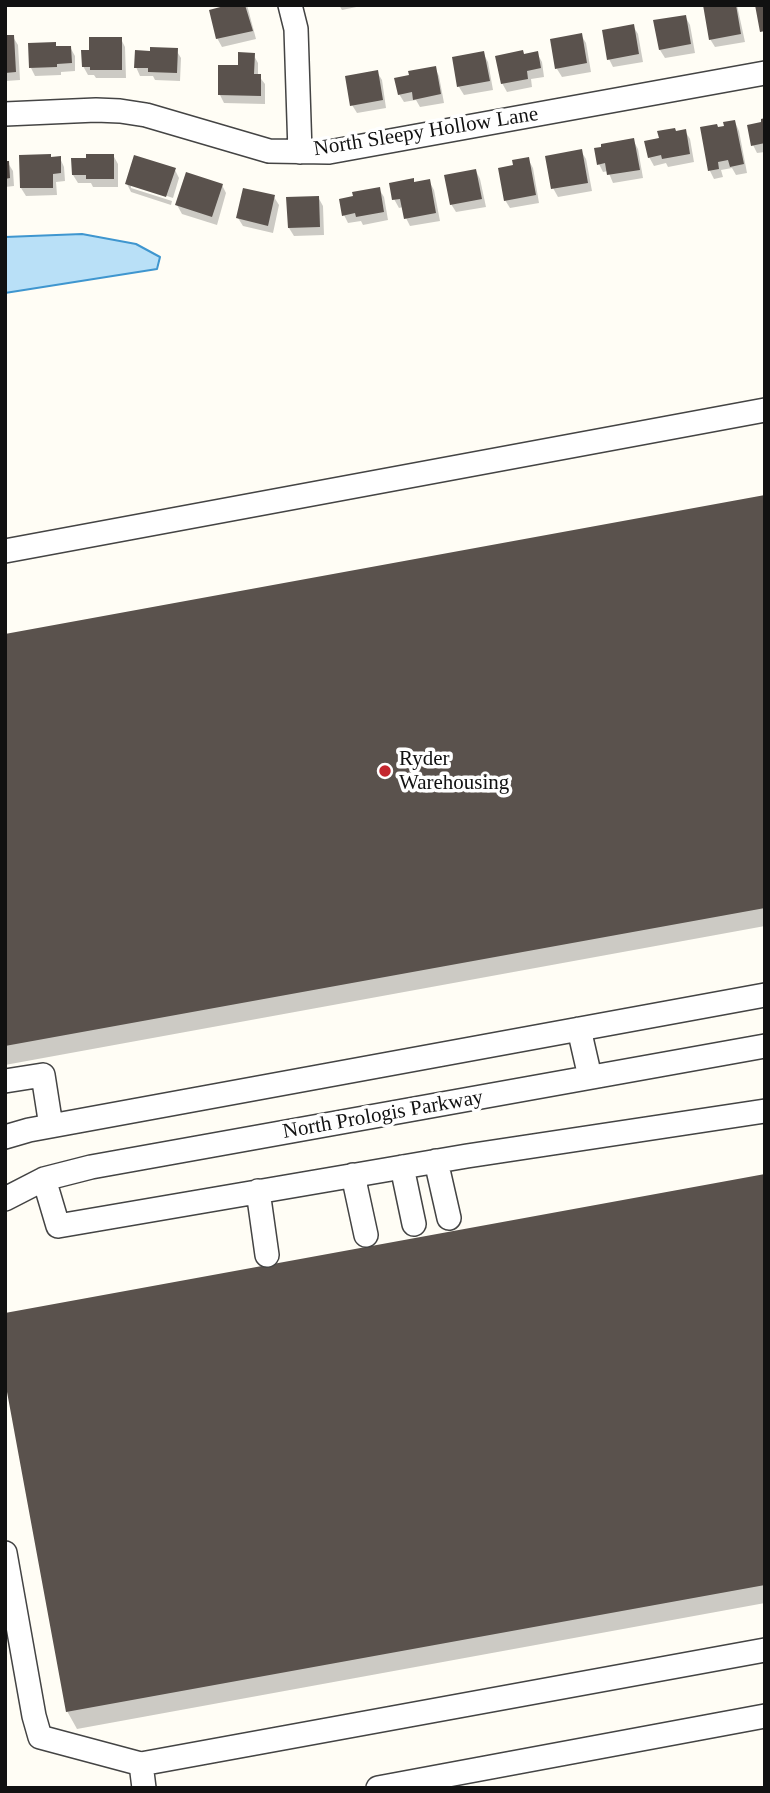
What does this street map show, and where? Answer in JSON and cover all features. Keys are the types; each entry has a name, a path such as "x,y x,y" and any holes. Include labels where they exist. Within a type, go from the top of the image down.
{"street":[{"path":"290,5 296,29 300,152"},
{"name":"North Sleepy Hollow Lane","path":"5,114 120,111 146,115 260,149 329,152 765,73"},
{"path":"5,551 765,410"},
{"path":"5,1137 51,1126 765,995"},
{"path":"579,1029 590,1077"},
{"name":"North Prologis Parkway","path":"5,1199 44,1179 91,1167 765,1046"},
{"path":"5,1081 43,1075 51,1126"},
{"path":"44,1179 58,1226 436,1161 765,1111"},
{"path":"436,1161 449,1218"},
{"path":"402,1167 414,1224"},
{"path":"353,1175 366,1235"},
{"path":"258,1191 267,1255"},
{"path":"5,1553 40,1737 141,1764 765,1650"},
{"path":"378,1788 765,1716"},
{"path":"141,1764 144,1788"}],"water":[{"path":"82,234 136,244 160,257 157,269 5,293 5,237"}],"building":[{"path":"228,5 245,5 253,31 216,39 209,10"},
{"path":"703,5 736,5 741,34 709,40"},
{"path":"755,5 765,5 765,31 760,32"},
{"path":"686,15 691,44 659,50 653,20"},
{"path":"634,24 639,54 607,60 602,30"},
{"path":"582,33 587,63 555,69 550,39"},
{"path":"5,35 14,35 16,72 5,73"},
{"path":"89,37 122,37 122,70 90,70 90,67 82,67 81,50 89,50"},
{"path":"56,42 56,46 71,46 72,63 57,64 57,67 29,68 28,43"},
{"path":"150,47 178,48 177,73 148,72 148,68 134,68 135,50 150,51"},
{"path":"523,50 524,54 538,51 541,68 527,71 528,79 501,84 495,56"},
{"path":"484,51 490,81 457,87 452,57"},
{"path":"238,52 255,53 254,74 261,74 261,96 218,95 218,65 238,65"},
{"path":"436,66 441,94 413,100 412,92 398,95 394,78 409,75 408,71"},
{"path":"378,70 383,100 350,106 345,76"},
{"path":"765,118 765,143 751,146 747,125 761,122 761,119"},
{"path":"735,120 744,164 730,167 728,160 718,162 719,169 708,171 700,127 717,124 718,127 724,126 723,122"},
{"path":"675,128 676,131 686,129 690,154 662,159 661,155 648,158 644,141 659,138 657,131"},
{"path":"634,138 640,170 607,175 605,163 597,165 594,148 601,147 601,144"},
{"path":"582,149 588,183 551,189 545,156"},
{"path":"51,154 51,157 61,156 61,173 53,174 53,188 20,188 19,155"},
{"path":"86,154 114,154 114,179 86,179 86,175 72,175 71,158 86,158"},
{"path":"134,155 176,168 166,197 125,184"},
{"path":"529,157 536,195 504,201 498,168 513,165 512,160"},
{"path":"5,161 9,161 10,178 5,179"},
{"path":"476,169 482,199 450,205 444,175"},
{"path":"186,172 223,184 212,217 175,205"},
{"path":"414,178 414,182 430,179 436,213 404,219 400,199 392,200 389,183"},
{"path":"380,187 384,212 356,217 355,213 342,216 339,199 353,196 352,192"},
{"path":"243,188 275,195 268,226 236,218"},
{"path":"319,196 320,227 288,228 286,197"},
{"name":"Ryder Warehousing","path":"765,495 765,908 5,1046 5,634"},
{"path":"765,1174 765,1585 66,1712 5,1381 5,1313"}],"place":[{"name":"Ryder Warehousing","path":"385,771"}]}
